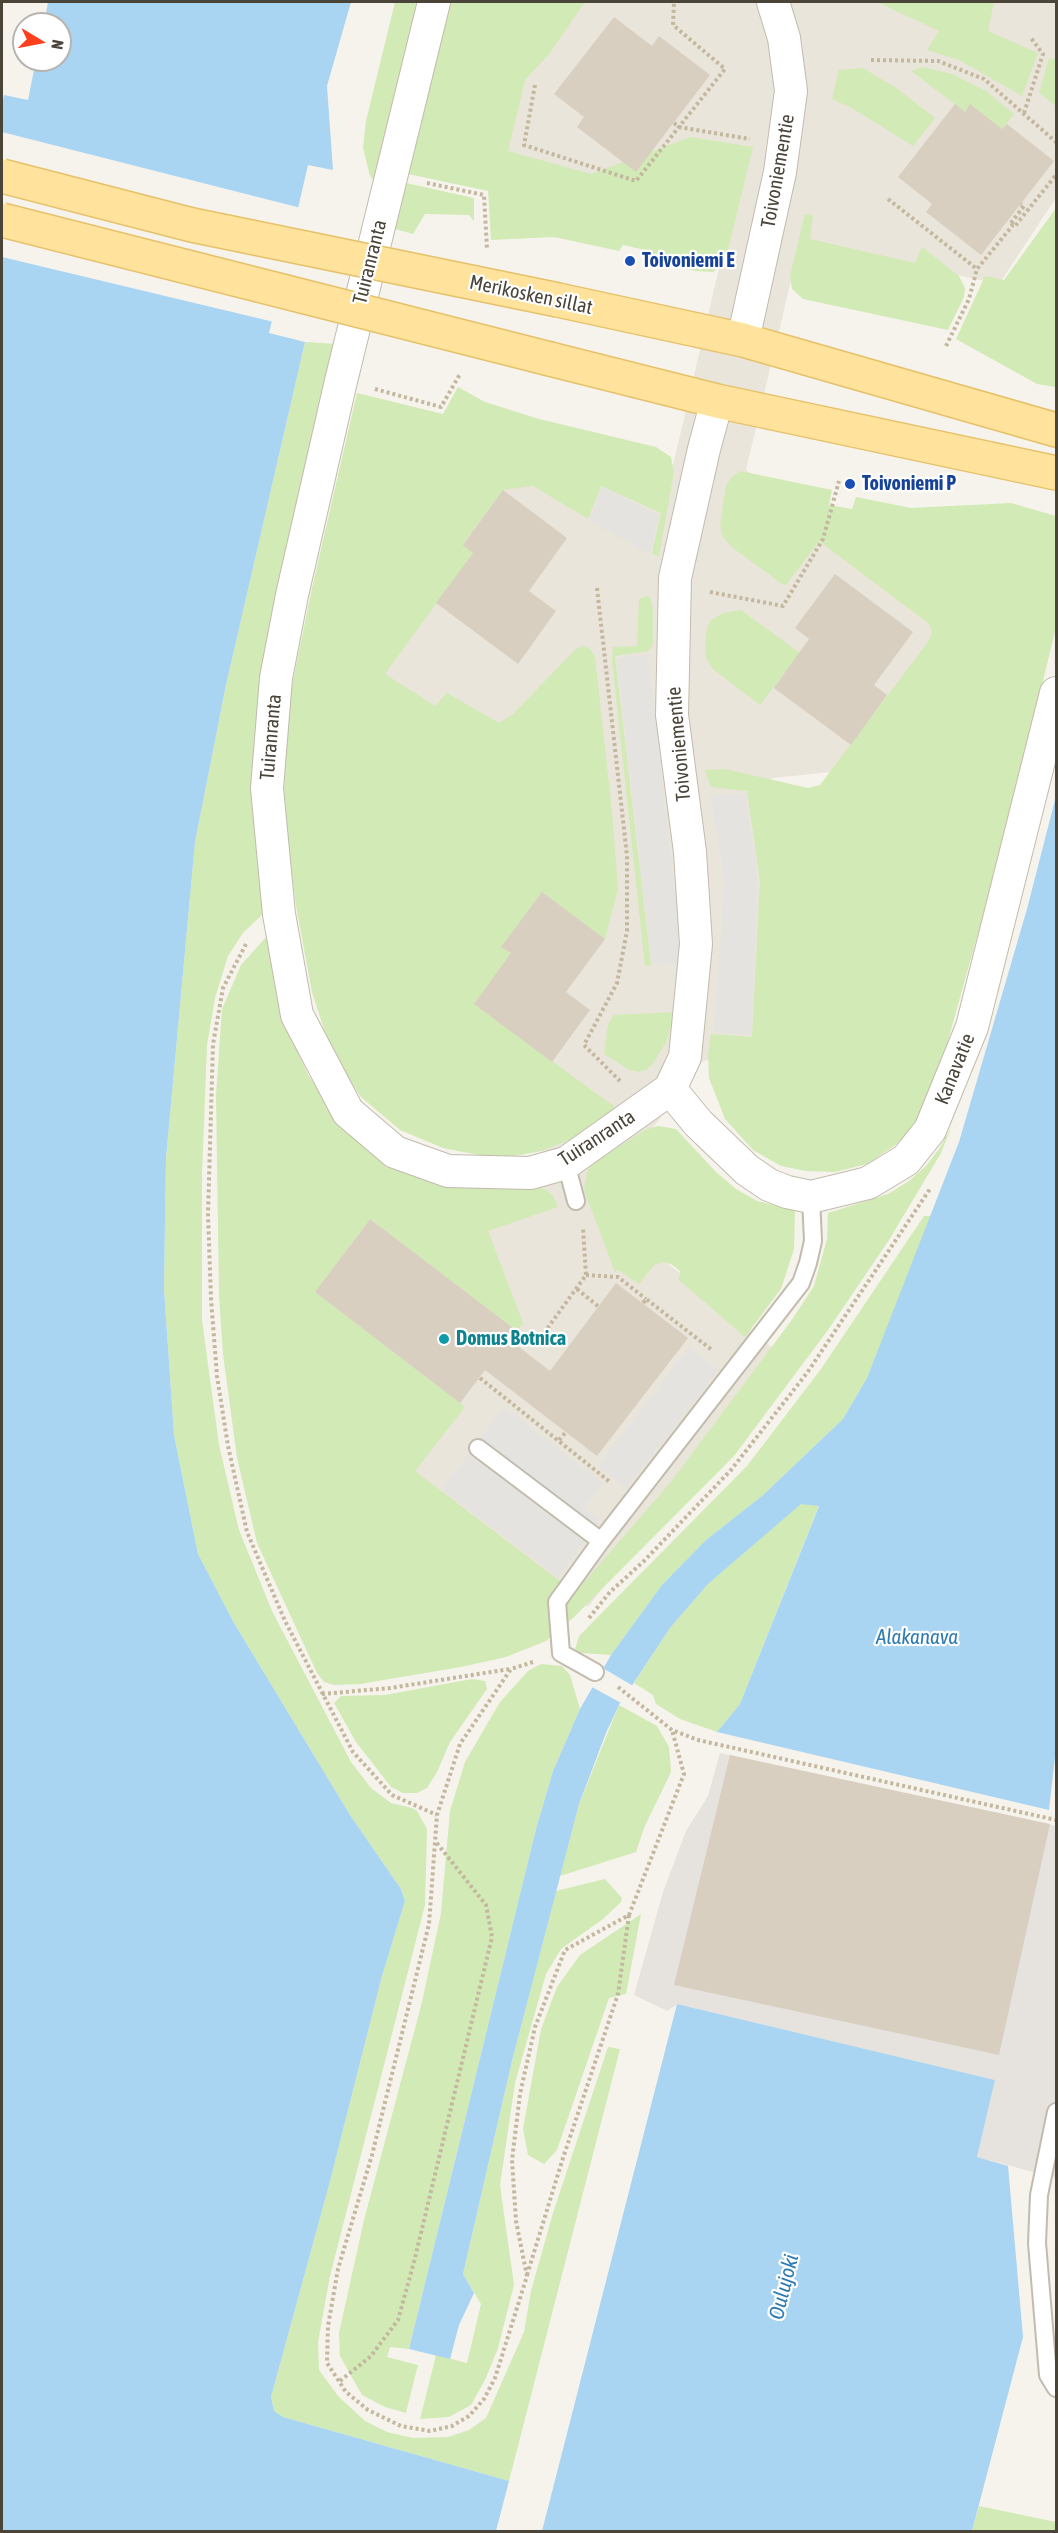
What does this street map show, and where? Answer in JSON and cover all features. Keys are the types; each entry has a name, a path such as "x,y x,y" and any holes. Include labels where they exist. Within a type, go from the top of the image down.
{"main road":[{"name":"Merikosken sillat","path":"2,176 192,225 743,340 1056,430"},
{"path":"2,220 717,401 1056,473"}],"street":[{"name":"Tuiranranta","path":"434,2 333,414 292,595 276,678 267,788 279,914 297,1015 348,1112 395,1152 448,1171 530,1173 566,1163 658,1098"},
{"name":"Toivoniementie","path":"743,340 780,172 791,91 784,38 773,2"},
{"name":"Toivoniementie","path":"658,1098 685,1058 696,944 690,852 672,715 675,578 698,471 717,401"},
{"name":"Kanavatie","path":"658,1098 698,1124 747,1170 769,1185 788,1192 811,1197 868,1183 906,1160 930,1130 972,1027 1056,693"}],"lane":[{"path":"566,1163 576,1201"},
{"path":"595,1672 561,1653 557,1602 601,1541 801,1282 813,1241 811,1197"},
{"path":"478,1448 601,1541"},
{"path":"1056,2112 1039,2196 1037,2243 1048,2375 1056,2388"}],"path":[{"path":"535,84 524,145 636,181 725,69 673,25 674,2"},
{"path":"1024,113 1043,54 1030,38"},
{"path":"872,60 938,61 984,79 1056,141"},
{"path":"674,123 679,127 730,136"},
{"path":"946,346 969,298 977,269 1056,175"},
{"path":"418,181 484,195 488,253"},
{"path":"888,199 977,269"},
{"path":"1013,225 1011,223 1024,206 1021,204"},
{"path":"372,388 441,407 462,371"},
{"path":"703,590 783,606 823,539 839,481"},
{"path":"597,588 627,856 627,931 617,983 584,1045 658,1098"},
{"path":"279,914 247,941 223,987 213,1044 208,1214 211,1299 217,1376 228,1446 247,1532 285,1621 353,1752 392,1795 437,1815"},
{"path":"322,1694 390,1689 511,1669 561,1653 609,1592 643,1562 731,1470 807,1373 879,1268 933,1182"},
{"path":"544,1333 586,1275 583,1227 576,1201"},
{"path":"586,1275 618,1277 734,1367"},
{"path":"576,1289 599,1306"},
{"path":"643,1303 646,1299"},
{"path":"480,1378 632,1501"},
{"path":"559,1440 566,1432"},
{"path":"511,1669 460,1744 437,1815 429,1924 372,2156 338,2269 328,2326 327,2363 346,2392 368,2410 400,2426 430,2431 452,2426 469,2416 484,2398 495,2378 563,2158 618,1994 629,1915 684,1774 672,1730"},
{"path":"628,1694 672,1730 698,1740 1056,1820"},
{"path":"340,2380 371,2356 398,2319 414,2262 492,1937 486,1905 436,1841"},
{"path":"527,2276 516,2221 512,2160 520,2094 535,2027 565,1950 629,1915"}],"shaded area":[{"path":"511,2 1056,2 1056,198 999,284 800,242 746,470 822,520 958,627 851,770 772,778 757,1040 702,1062 652,1129 610,1217 784,1357 588,1607 409,1470 291,1290 448,1186 540,1187 542,1151 595,1125 459,1019 334,677 484,454 601,480 663,508 731,217 488,156"},
{"path":"602,487 659,515 650,554 589,521"},
{"path":"648,655 683,961 652,965 617,658"},
{"path":"745,794 758,879 751,1035 714,1032 725,880 710,795"},
{"path":"689,1347 718,1370 626,1489 598,1466"},
{"path":"504,1407 603,1483 584,1508 600,1520 558,1577 442,1489"},
{"path":"720,1753 1056,1826 1056,2178 977,2157 995,2080 677,2004 667,2011 634,1995 663,1892 686,1831 708,1796"}],"green space":[{"path":"395,2 419,2 376,183 370,176 363,148 366,121"},
{"path":"451,2 585,2 549,54 525,80 508,151 591,174 691,137 753,147 725,262 713,272 696,271 644,259 645,250 623,245 619,251 554,237 491,240 488,191 408,174"},
{"path":"877,2 994,2 988,31 1038,53 1022,96 959,60 927,50 939,31"},
{"path":"1049,58 1056,60 1056,106 1039,93"},
{"path":"923,67 952,74 986,91 1014,114 1002,129 971,105 965,112 911,71"},
{"path":"863,68 898,89 935,118 913,146 850,107 832,99 839,70"},
{"path":"406,183 474,198 474,221 469,215 425,214 413,234 395,229"},
{"path":"1056,208 1056,387 1037,384 956,339 985,276 1004,280"},
{"path":"805,214 813,215 810,239 915,263 922,247 959,276 965,288 964,297 948,330 803,299 792,289 790,276"},
{"path":"305,342 338,344 264,664 255,726 252,784 257,852 265,912 243,933 228,956 215,998 207,1045 202,1174 202,1320 219,1445 239,1530 272,1611 351,1762 371,1788 391,1803 417,1811 427,1829 425,1905 330,2276 318,2342 319,2370 338,2396 365,2421 387,2432 413,2438 448,2437 469,2430 486,2418 524,2332 531,2291 553,2213 608,2047 620,2049 509,2481 283,2417 274,2411 271,2397 329,2185 382,1976 405,1901 401,1889 350,1815 234,1623 198,1554 174,1435 164,1289 166,1158 195,842 226,685"},
{"path":"458,387 485,402 539,419 656,447 671,457 674,472 659,556 652,554 661,513 601,486 588,519 533,486 503,490 463,544 473,553 385,674 435,706 447,693 499,723 512,715 577,648 584,646 590,649 595,657 618,889 605,939 542,892 502,946 511,953 474,1004 615,1107 596,1125 569,1140 542,1151 514,1156 484,1156 443,1148 400,1130 361,1097 332,1054 312,992 296,906 284,813 285,720 312,588 357,393 443,414"},
{"path":"740,471 832,490 829,505 852,509 856,497 911,508 1011,503 1056,516 1056,627 1008,826 942,1062 925,1109 913,1130 867,1164 835,1172 806,1171 781,1166 753,1150 725,1119 709,1078 708,1054 711,1034 752,1037 760,880 747,791 711,787 705,770 725,769 808,788 820,785 928,642 932,631 928,623 819,541 786,585 733,548 723,537 720,525 726,485"},
{"path":"647,596 651,599 653,610 653,644 649,651 615,656 651,965 645,966 612,661 613,647 637,646 639,599"},
{"path":"741,610 800,653 760,705 714,670 706,658 707,628 711,620 723,613"},
{"path":"268,935 281,1002 295,1046 308,1075 333,1113 494,1187 542,1188 552,1194 558,1207 488,1231 523,1323 517,1331 370,1219 315,1292 465,1407 415,1471 557,1579 580,1587 670,1483 791,1321 814,1286 827,1239 828,1213 888,1194 909,1181 926,1166 952,1126 941,1153 889,1240 828,1330 734,1456 574,1617 546,1641 506,1657 360,1684 334,1685 324,1682 317,1673 257,1543 237,1458 223,1354 219,1296 216,1095 222,1009 241,965"},
{"path":"675,1012 667,1040 653,1064 646,1070 638,1072 629,1070 604,1054 608,1024 614,1015"},
{"path":"658,1126 676,1129 716,1172 736,1189 757,1201 795,1210 794,1249 781,1289 745,1337 679,1280 680,1271 671,1264 663,1262 654,1265 639,1284 618,1270 615,1272 584,1190 587,1172 592,1164 645,1130"},
{"path":"924,1216 932,1216 867,1378 843,1419 762,1496 706,1540 662,1585 611,1655 581,1653 579,1655 575,1649 579,1636 747,1466 821,1369"},
{"path":"801,1503 819,1505 740,1704 717,1732 680,1719 656,1704 653,1695 634,1683 670,1628 708,1584"},
{"path":"541,1664 562,1666 570,1675 580,1709 553,1771 536,1829 409,2349 390,2347 387,2357 418,2365 406,2413 385,2407 362,2395 340,2356 339,2333 364,2220 422,2002 441,1913 450,1811 465,1762 500,1702 528,1671"},
{"path":"472,1679 485,1681 487,1689 450,1742 427,1788 417,1793 403,1793 391,1787 356,1742 334,1703 341,1696 385,1695"},
{"path":"619,1705 657,1726 669,1747 671,1772 644,1828 636,1852 560,1876 579,1804"},
{"path":"605,1879 622,1898 621,1902 603,1919 561,1949 546,1974 515,2083 500,2185 514,2285 498,2348 485,2380 471,2405 449,2417 420,2419 436,2355 467,2363 481,2304 463,2274 512,2061 556,1891"},
{"path":"641,1914 626,1994 609,1998 557,2150 544,2164 528,2155 523,2129 541,2029 557,1987 580,1955"},
{"path":"979,2506 1056,2522 1056,2531 972,2531"}],"water":[{"path":"48,2 351,2 327,86 333,170 308,165 269,333 305,342 226,685 195,842 166,1158 164,1289 174,1435 198,1554 234,1623 350,1815 401,1889 405,1901 382,1976 329,2185 271,2397 274,2411 283,2417 509,2481 496,2531 2,2532 2,104 4,95 28,100 34,72 72,72 72,12 46,12"},
{"name":"Alakanava","path":"1056,796 1056,1748 1049,1810 717,1732 740,1704 819,1506 801,1504 708,1584 670,1628 619,1705 606,1733 579,1804 512,2061 463,2274 474,2293 459,2325 450,2359 409,2349 536,1829 553,1771 580,1709 611,1655 662,1585 706,1540 762,1496 843,1419 867,1378 959,1142 1027,909"},
{"name":"Oulujoki","path":"677,2004 995,2080 977,2157 1008,2166 1023,2337 972,2531 542,2531"}],"pier":[{"path":"2,132 301,208 274,322 2,257"},
{"path":"601,1667 635,1687 623,1704 590,1686"}],"building":[{"path":"614,17 652,46 659,36 710,75 636,172 577,127 584,117 554,94"},
{"path":"955,104 965,112 970,104 1002,129 1007,124 1054,161 981,255 926,212 932,204 898,177"},
{"path":"503,490 567,538 529,591 556,611 518,664 436,603 473,553 463,545"},
{"path":"835,574 913,632 874,685 887,695 851,745 774,688 809,639 795,628"},
{"path":"542,892 605,939 566,992 590,1010 552,1062 474,1004 511,953 501,947"},
{"name":"Domus Botnica","path":"370,1219 517,1331 510,1340 550,1371 616,1283 688,1338 597,1456 485,1370 460,1403 315,1292"},
{"path":"730,1755 1050,1824 999,2055 674,1985"}],"place":[{"name":"Toivoniemi E","path":"630,261"},
{"name":"Toivoniemi P","path":"850,484"},
{"name":"Domus Botnica","path":"444,1339"}]}
